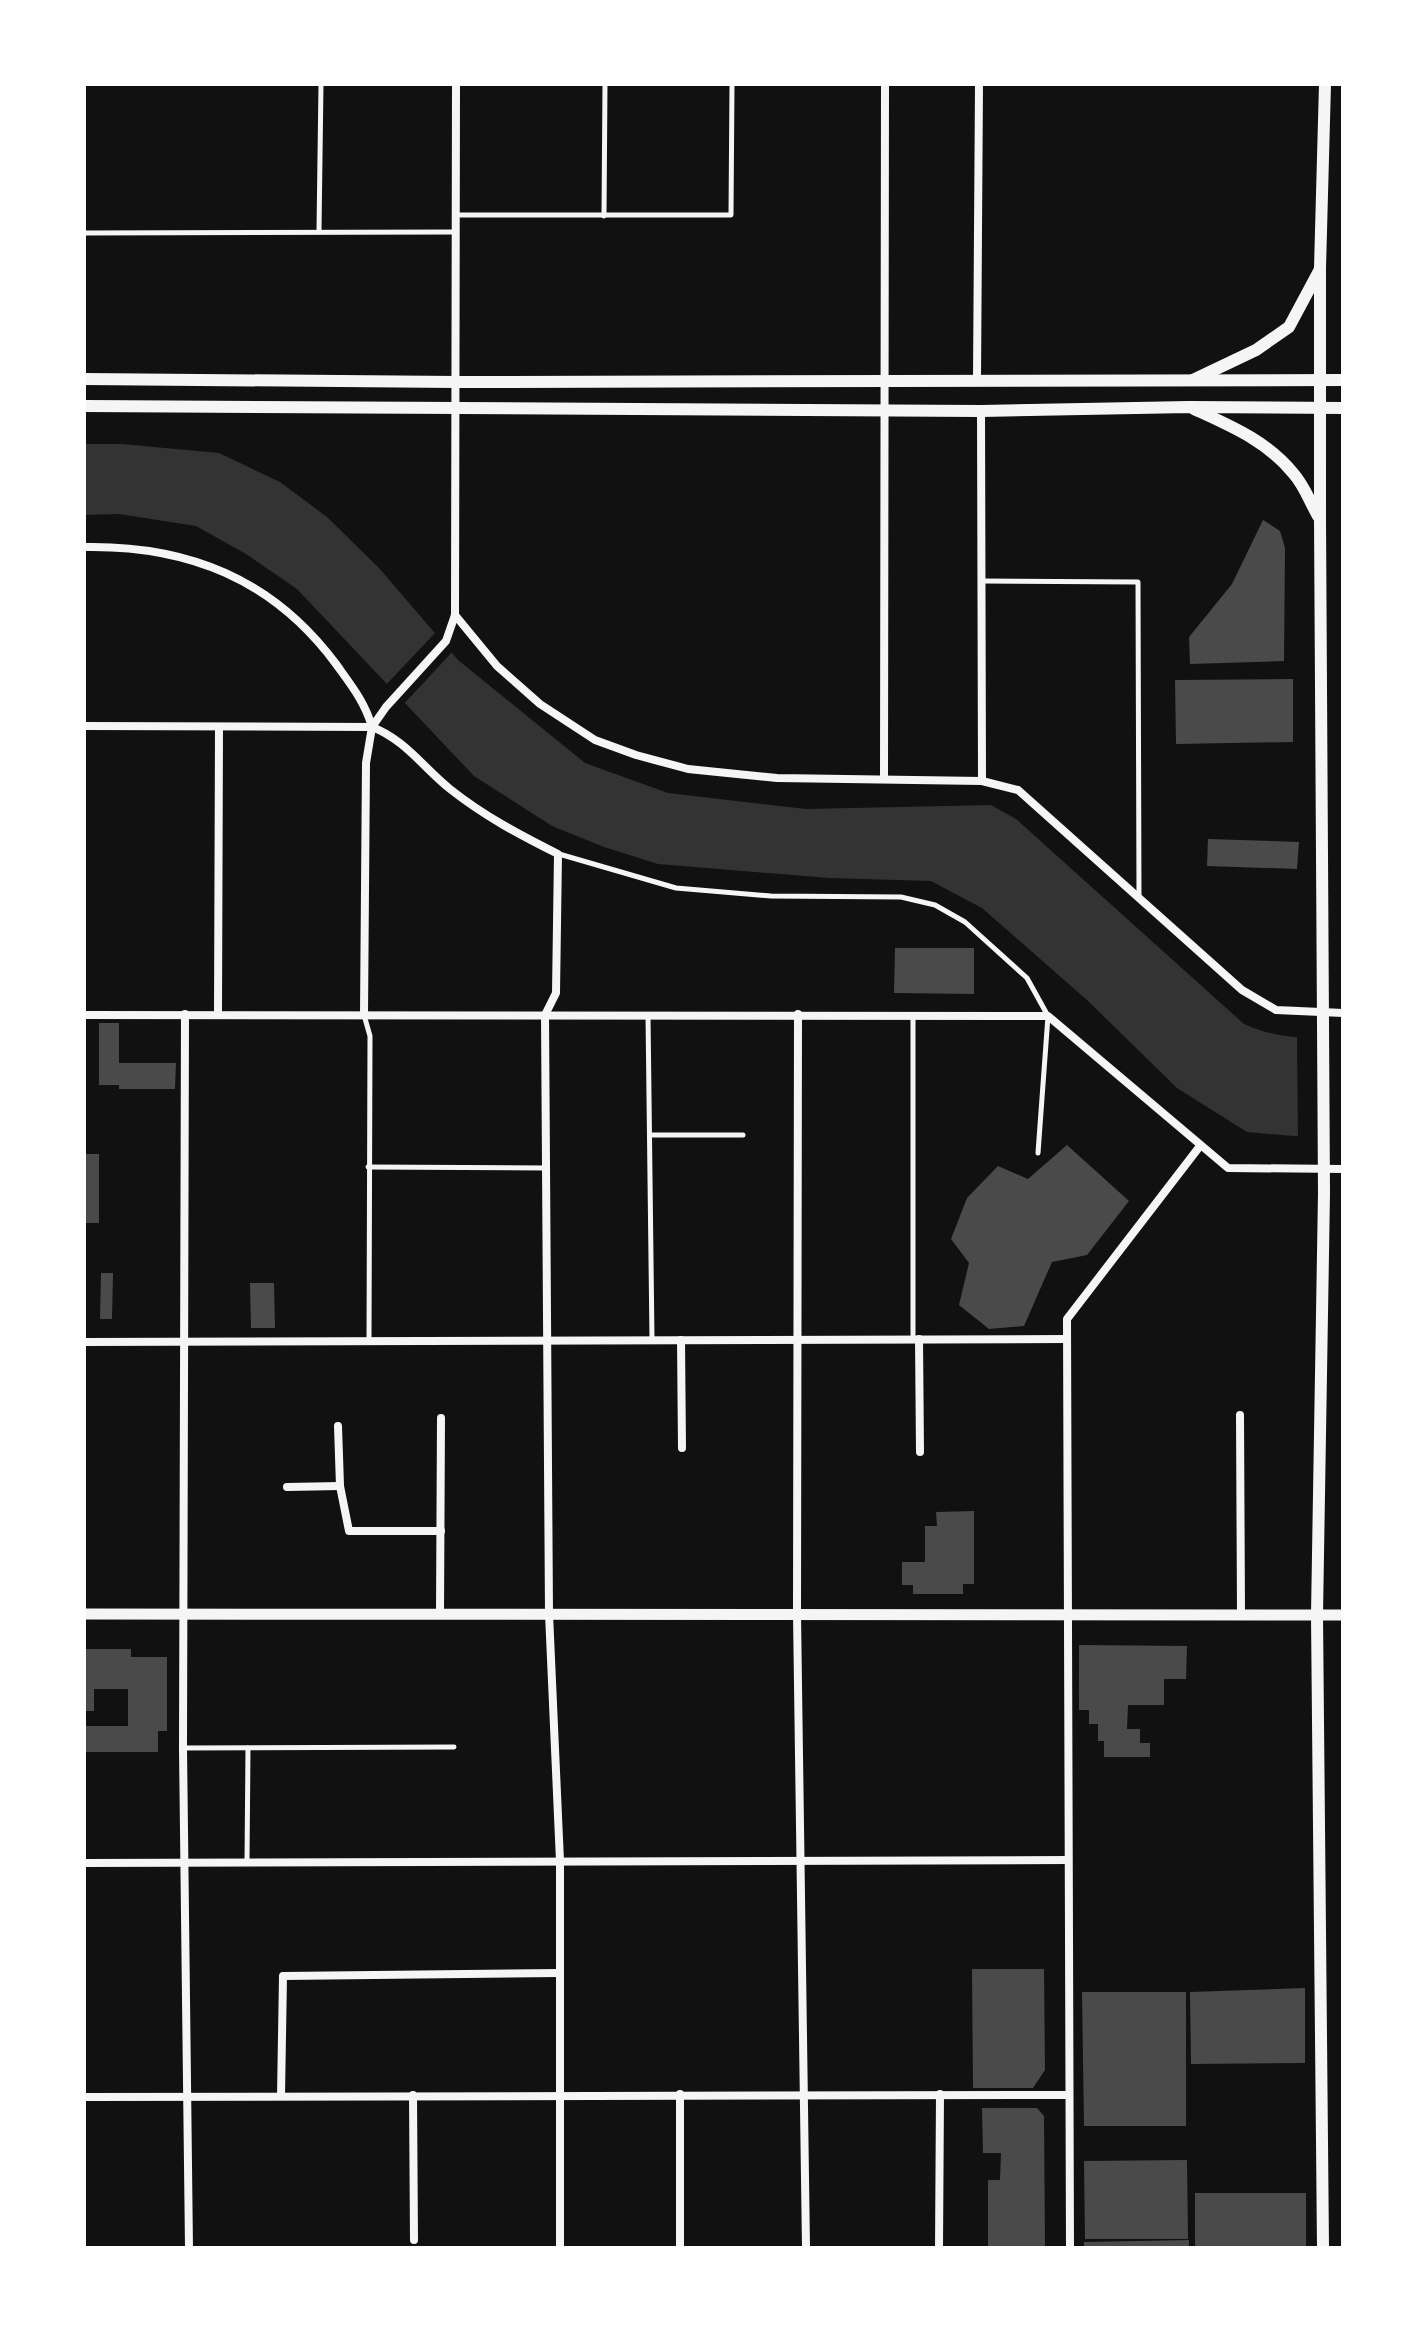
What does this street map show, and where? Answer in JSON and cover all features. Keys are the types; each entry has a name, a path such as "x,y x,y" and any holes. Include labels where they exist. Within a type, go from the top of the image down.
{"main road":[{"path":"1323,2248 1317,1615 1323,1170 1320,268 1325,84"},
{"path":"1188,382 1256,350 1289,327 1320,268"},
{"path":"84,379 456,382 1343,380"},
{"path":"84,406 885,411 1343,408"},
{"path":"1189,407 1242,431 1272,450 1295,475 1320,519"}],"street":[{"path":"372,727 386,707 446,641 455,615 456,84"},
{"path":"884,779 885,84"},
{"path":"977,380 979,84"},
{"path":"981,411 982,781"},
{"path":"84,547 124,547 187,558 257,588 285,607 318,641 367,706 372,727 366,763 364,1014"},
{"path":"455,615 508,676 540,704 595,740 636,755 688,769 777,778 982,781 1018,790 1242,990 1276,1010 1343,1013"},
{"path":"84,726 372,727 391,734 449,788 509,831 558,854 556,993 545,1015 549,1614 560,1861 560,2248"},
{"path":"218,1014 219,727"},
{"path":"185,1014 183,1748 189,2248"},
{"path":"798,1014 797,1614 806,2248"},
{"path":"84,1015 1048,1016 1228,1168 1343,1169"},
{"path":"1070,2248 1067,1319 1200,1146"},
{"path":"916,1339 920,1452"},
{"path":"84,1342 1067,1339"},
{"path":"681,1340 682,1448"},
{"path":"1240,1415 1241,1614"},
{"path":"440,1614 441,1418"},
{"path":"338,1426 340,1486 349,1531 441,1531"},
{"path":"287,1487 340,1486"},
{"path":"84,1614 1343,1615"},
{"path":"84,1863 1068,1860"},
{"path":"281,2096 283,1976 560,1973"},
{"path":"680,2094 680,2248"},
{"path":"939,2248 940,2094"},
{"path":"413,2095 414,2240"},
{"path":"84,2097 1069,2095"}],"lane":[{"path":"319,230 321,84"},
{"path":"604,216 605,84"},
{"path":"456,215 731,215 732,84"},
{"path":"84,233 456,232"},
{"path":"982,581 1138,582 1139,897"},
{"path":"558,854 676,888 771,896 901,897 935,905 965,922 1027,978 1048,1016 1038,1153"},
{"path":"364,1014 370,1036 369,1341"},
{"path":"648,1014 652,1340"},
{"path":"913,1014 916,1339"},
{"path":"650,1135 743,1135"},
{"path":"368,1167 547,1168"},
{"path":"183,1748 454,1747"},
{"path":"247,1862 248,1748"}],"shaded area":[{"path":"84,444 122,444 219,453 280,482 327,517 379,568 458,660 585,763 668,793 806,809 991,805 1016,819 1244,1024 1280,1035 1343,1038 1343,1132 1294,1136 1247,1132 1177,1088 1087,1000 982,908 931,881 829,878 658,864 552,826 474,776 297,589 246,554 196,526 119,514 84,515"}],"pier":[{"path":"435,633 454,650 401,707 383,688"},
{"path":"1297,1036 1343,1036 1343,1136 1298,1138"}],"building":[{"path":"1263,520 1280,531 1285,548 1284,661 1190,664 1189,637 1232,584"},
{"path":"1293,679 1293,742 1176,744 1175,680"},
{"path":"1208,839 1299,842 1297,869 1207,866"},
{"path":"895,948 974,948 974,994 894,993"},
{"path":"99,1023 119,1023 119,1063 176,1063 175,1089 119,1089 119,1085 99,1085"},
{"path":"1067,1145 1129,1201 1087,1255 1052,1262 1024,1326 989,1329 959,1305 969,1263 951,1239 967,1198 998,1166 1028,1179"},
{"path":"84,1154 99,1154 99,1223 84,1223"},
{"path":"101,1273 113,1273 112,1319 100,1319"},
{"path":"250,1283 274,1283 275,1328 251,1328"},
{"path":"974,1511 974,1584 963,1584 963,1594 913,1594 913,1585 902,1585 902,1562 925,1562 925,1526 937,1526 936,1512"},
{"path":"1079,1645 1187,1646 1186,1679 1164,1679 1164,1705 1128,1705 1127,1729 1140,1729 1140,1743 1150,1743 1150,1757 1104,1757 1104,1741 1098,1741 1098,1724 1089,1724 1089,1710 1079,1710"},
{"path":"84,1649 131,1649 131,1657 167,1657 167,1731 158,1731 158,1752 84,1752 84,1726 128,1726 128,1689 94,1689 94,1711 85,1711"},
{"path":"972,1969 1044,1969 1045,2070 1033,2088 973,2088"},
{"path":"1305,1988 1305,2063 1191,2064 1190,1992"},
{"path":"1082,1992 1186,1992 1186,2126 1084,2126"},
{"path":"982,2108 1037,2108 1044,2116 1045,2248 988,2248 988,2180 1000,2180 1001,2153 983,2153"},
{"path":"1187,2160 1188,2239 1085,2239 1084,2161"},
{"path":"1195,2193 1306,2193 1306,2248 1195,2248"},
{"path":"1189,2240 1189,2248 1084,2248 1084,2242"}]}
